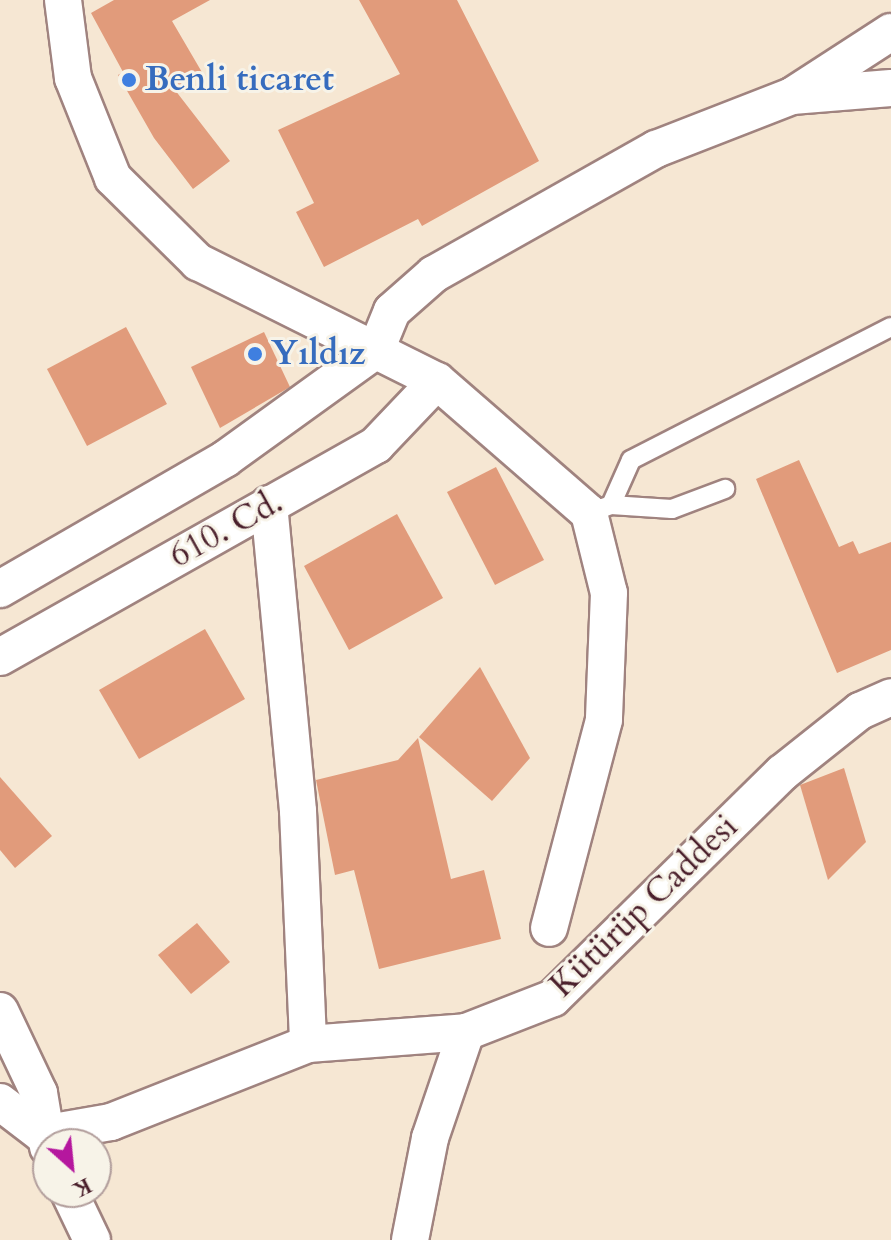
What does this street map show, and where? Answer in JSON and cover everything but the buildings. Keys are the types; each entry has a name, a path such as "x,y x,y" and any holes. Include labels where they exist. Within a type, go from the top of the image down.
{"street":[{"path":"63,0 73,78 113,178 198,262 437,381 600,509"},
{"path":"376,350 392,311 434,274 656,149 792,96 891,32"},
{"path":"792,96 891,88"},
{"name":"610. Cd.","path":"0,589 225,459 376,350"},
{"name":"610. Cd.","path":"0,657 376,445 437,381"},
{"path":"269,504 298,811 308,1044"},
{"name":"Kütürüp Caddesi","path":"549,928 604,720 609,593 600,509"},
{"name":"Kütürüp Caddesi","path":"90,1128 308,1044 466,1032 553,998 782,773 860,711 891,697"},
{"path":"0,1011 39,1093 43,1128"},
{"path":"410,1240 430,1138 466,1032"},
{"path":"0,1102 32,1130"},
{"path":"77,1208 92,1240"}],"lane":[{"path":"600,509 631,460 891,327"},
{"path":"600,509 672,509 725,489"}],"place":[{"name":"Benli ticaret","path":"129,80"},
{"name":"Yıldız","path":"255,354"}]}
